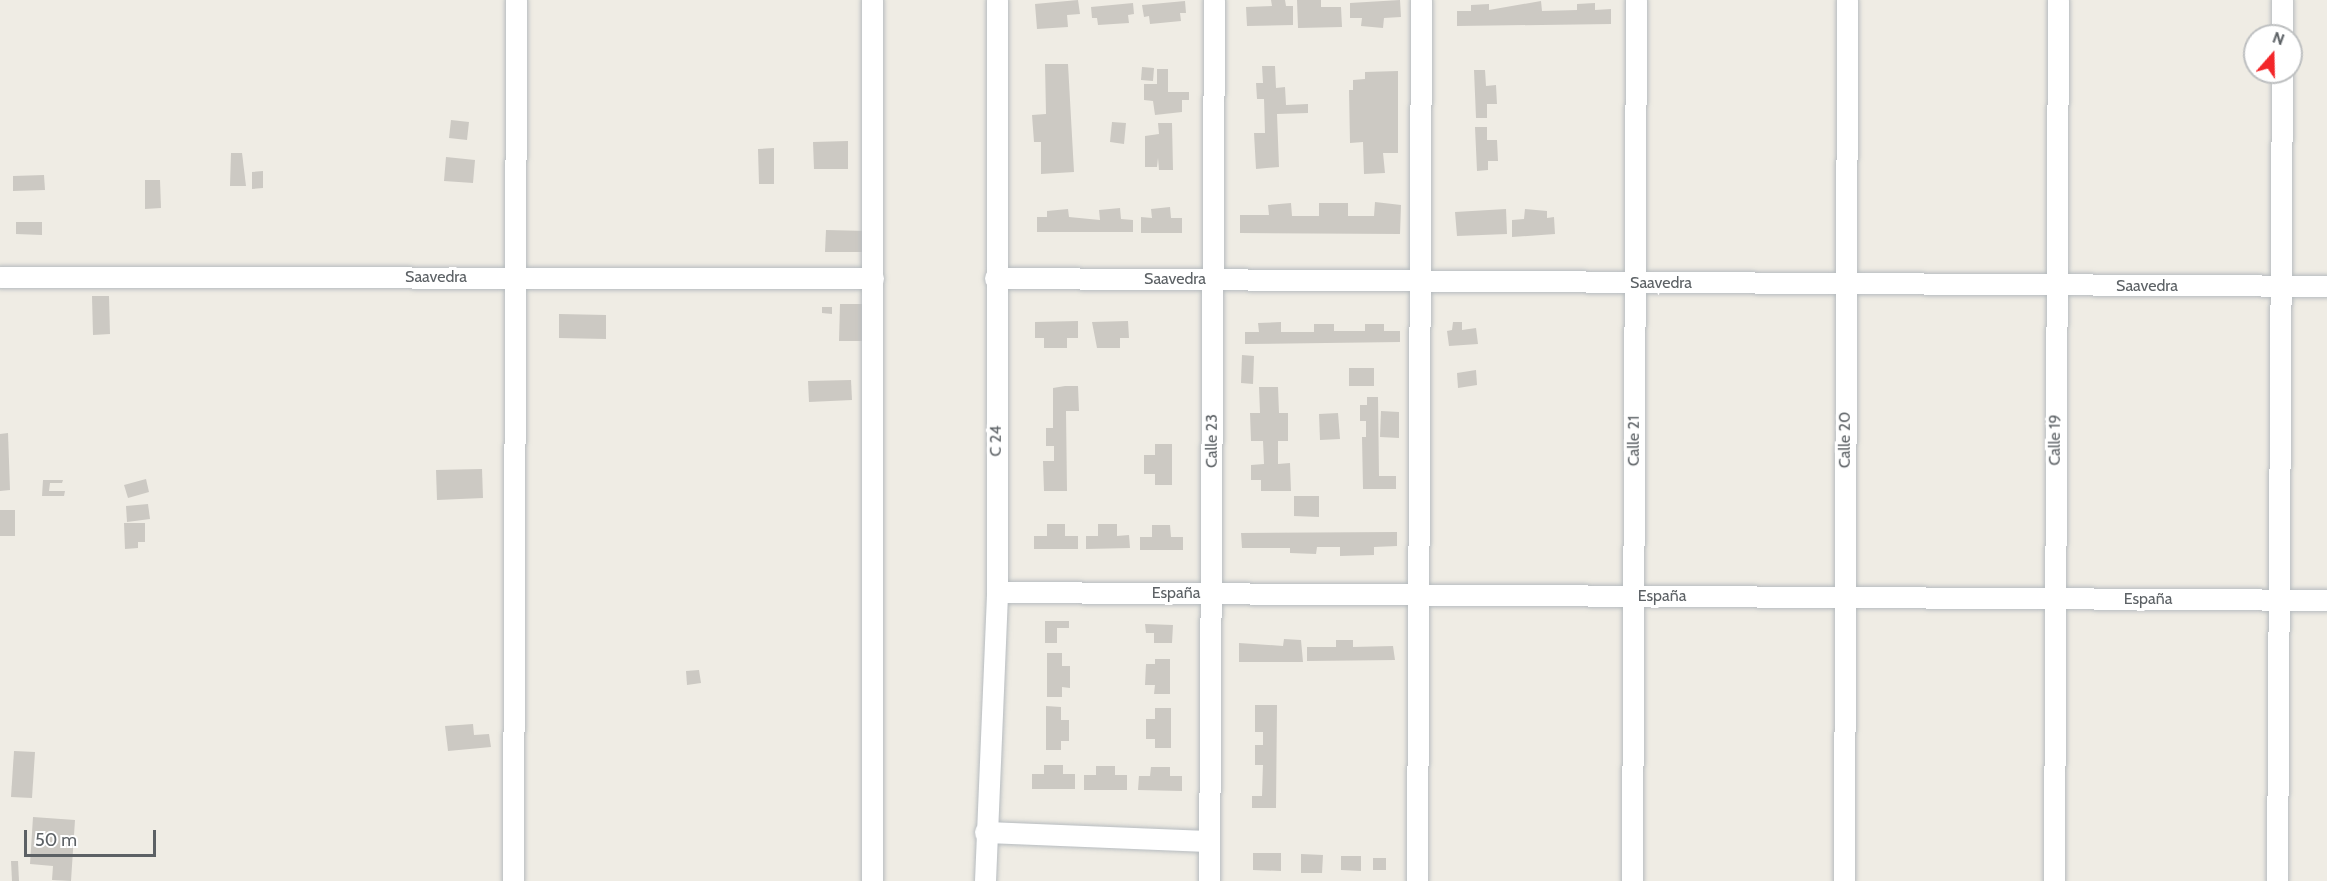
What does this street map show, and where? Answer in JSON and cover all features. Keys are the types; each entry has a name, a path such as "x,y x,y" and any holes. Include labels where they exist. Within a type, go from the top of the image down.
{"street":[{"path":"513,881 516,0"},
{"path":"872,0 872,881"},
{"name":"C 24","path":"985,881 985,832 997,592 995,278 997,0"},
{"name":"Calle 23","path":"1209,881 1214,0"},
{"path":"1417,881 1421,0"},
{"name":"Calle 21","path":"1632,881 1636,0"},
{"name":"Calle 20","path":"1844,881 1847,0"},
{"name":"Calle 19","path":"2054,881 2058,0"},
{"path":"2282,0 2282,24"},
{"path":"2277,881 2282,84"},
{"name":"Saavedra","path":"0,277 873,278"},
{"name":"Saavedra","path":"995,278 2327,286"},
{"name":"España","path":"997,592 2327,600"},
{"path":"985,832 1209,841"}],"building":[{"path":"1078,0 1080,14 1067,15 1068,27 1037,29 1035,4"},
{"path":"1271,0 1285,0 1286,6 1293,6 1293,25 1247,26 1246,7 1272,6"},
{"path":"1297,0 1321,0 1321,7 1341,7 1342,27 1298,28"},
{"path":"1400,0 1401,17 1384,18 1383,28 1361,26 1362,18 1350,18 1350,3"},
{"path":"1185,1 1186,13 1180,13 1181,21 1150,24 1149,16 1144,17 1142,5"},
{"path":"1541,1 1542,11 1577,10 1577,4 1595,3 1595,10 1611,9 1611,24 1457,26 1457,11 1471,11 1471,5 1489,4 1489,10"},
{"path":"1133,3 1134,14 1128,15 1129,23 1098,25 1097,18 1092,18 1091,7"},
{"path":"1045,64 1068,64 1074,172 1041,174 1041,142 1034,142 1032,115 1046,114"},
{"path":"1262,66 1275,66 1276,88 1285,87 1286,105 1308,104 1308,113 1277,114 1279,167 1256,169 1254,133 1265,133 1264,99 1257,99 1256,83 1263,83"},
{"path":"1142,67 1154,68 1153,81 1141,80"},
{"path":"1157,69 1168,69 1168,92 1189,92 1189,100 1182,100 1182,112 1155,115 1153,101 1144,100 1144,84 1157,84"},
{"path":"1474,70 1485,70 1486,86 1496,85 1497,104 1487,104 1487,118 1476,118"},
{"path":"1398,71 1398,153 1383,153 1385,173 1364,174 1363,142 1350,143 1349,90 1353,90 1353,80 1365,79 1365,72"},
{"path":"451,120 469,122 467,140 449,138"},
{"path":"1112,122 1126,123 1124,144 1110,142"},
{"path":"1158,123 1172,123 1173,170 1159,170 1158,158 1157,167 1145,167 1145,136 1159,134"},
{"path":"1475,127 1487,127 1487,140 1497,140 1498,161 1488,161 1488,170 1477,171"},
{"path":"848,141 848,169 814,169 813,142"},
{"path":"774,148 774,184 759,184 758,149"},
{"path":"231,153 242,153 246,186 230,186"},
{"path":"446,157 475,160 473,183 444,181"},
{"path":"263,171 263,188 252,189 252,172"},
{"path":"44,175 45,190 13,191 13,176"},
{"path":"145,180 160,180 161,208 145,209"},
{"path":"1375,202 1401,205 1400,234 1240,233 1240,215 1269,215 1268,205 1291,203 1292,216 1319,216 1319,203 1348,203 1348,216 1374,216"},
{"path":"1170,207 1171,218 1182,218 1182,233 1141,233 1141,217 1152,218 1151,209"},
{"path":"1120,208 1121,219 1133,220 1133,232 1037,232 1037,217 1047,217 1047,211 1068,209 1069,217 1100,220 1099,210"},
{"path":"1506,209 1507,234 1457,236 1455,212"},
{"path":"1525,209 1547,211 1547,218 1554,217 1555,234 1512,237 1512,220 1524,219"},
{"path":"16,222 42,222 42,235 16,234"},
{"path":"826,230 868,231 868,252 825,252"},
{"path":"92,296 109,296 110,334 93,335"},
{"path":"840,304 862,304 862,341 839,341"},
{"path":"822,307 832,307 832,314 822,313"},
{"path":"559,314 606,315 606,339 559,338"},
{"path":"1078,321 1078,338 1067,338 1067,348 1044,348 1044,338 1035,338 1035,322"},
{"path":"1128,321 1129,338 1120,338 1120,348 1097,348 1092,322"},
{"path":"1281,322 1281,332 1314,332 1314,324 1334,324 1334,331 1365,331 1365,324 1384,324 1384,331 1400,331 1400,342 1245,344 1245,332 1259,332 1258,323"},
{"path":"1453,322 1462,322 1462,330 1476,328 1478,344 1449,346 1447,331 1452,330"},
{"path":"1242,355 1254,356 1253,384 1241,383"},
{"path":"1349,368 1374,368 1374,386 1349,386"},
{"path":"1476,370 1477,385 1458,388 1457,373"},
{"path":"851,380 852,400 809,402 808,381"},
{"path":"1078,386 1079,411 1066,411 1067,491 1044,491 1043,461 1054,461 1054,446 1046,446 1046,428 1053,428 1053,388"},
{"path":"1259,387 1278,387 1279,413 1288,413 1288,441 1278,441 1278,464 1290,463 1291,491 1261,491 1261,480 1251,480 1251,465 1264,464 1263,441 1251,441 1250,413 1260,413"},
{"path":"1367,397 1378,397 1379,476 1396,476 1396,489 1363,489 1362,437 1366,437 1366,421 1360,421 1360,405 1367,405"},
{"path":"1381,411 1399,412 1399,438 1380,437"},
{"path":"1338,413 1340,439 1320,440 1319,414"},
{"path":"8,433 10,490 0,491 0,434"},
{"path":"1155,444 1172,444 1172,485 1155,485 1155,474 1144,474 1144,455 1155,455"},
{"path":"482,469 483,498 437,500 436,470"},
{"path":"146,479 149,492 128,498 124,485"},
{"path":"43,480 63,480 62,483 50,483 49,491 65,491 64,496 42,496"},
{"path":"1294,496 1319,496 1319,517 1294,516"},
{"path":"148,504 150,519 127,522 126,506"},
{"path":"0,510 15,510 15,536 0,536"},
{"path":"124,523 145,523 145,542 138,542 138,548 125,549"},
{"path":"1047,524 1065,524 1065,536 1078,536 1078,549 1034,549 1034,536 1047,536"},
{"path":"1098,524 1117,524 1117,536 1129,535 1130,548 1086,549 1086,536 1098,536"},
{"path":"1152,525 1170,525 1171,537 1183,537 1183,550 1140,550 1140,537 1152,537"},
{"path":"1397,532 1397,546 1374,547 1374,555 1340,556 1340,547 1317,547 1316,554 1290,553 1290,548 1242,548 1241,533"},
{"path":"1045,621 1069,621 1069,628 1057,628 1057,643 1045,643"},
{"path":"1145,624 1173,625 1172,643 1154,643 1154,633 1146,633"},
{"path":"1284,639 1301,640 1303,662 1239,662 1239,643 1283,646"},
{"path":"1336,640 1353,640 1353,647 1393,646 1395,660 1307,661 1307,647 1336,647"},
{"path":"1047,653 1062,653 1062,666 1070,666 1070,688 1062,687 1062,697 1047,697"},
{"path":"1155,659 1170,659 1170,694 1154,694 1155,685 1145,685 1146,664 1155,664"},
{"path":"699,670 701,683 687,685 686,671"},
{"path":"1255,705 1277,705 1276,808 1252,808 1252,796 1262,796 1263,765 1255,765 1255,745 1263,745 1263,732 1255,732"},
{"path":"1046,706 1061,707 1061,720 1069,720 1069,741 1061,741 1061,750 1046,750"},
{"path":"1155,708 1171,708 1171,748 1155,748 1155,739 1146,739 1146,719 1155,719"},
{"path":"473,724 474,735 489,734 491,747 448,751 445,726"},
{"path":"14,751 35,752 32,798 11,797"},
{"path":"1044,765 1063,765 1063,774 1075,774 1075,789 1032,789 1032,774 1044,774"},
{"path":"1096,766 1115,766 1115,775 1127,775 1127,790 1084,790 1084,775 1096,775"},
{"path":"1151,767 1170,767 1170,776 1182,776 1182,791 1138,790 1139,776 1150,776"},
{"path":"33,817 75,820 71,881 52,880 53,866 30,864"},
{"path":"1253,853 1281,853 1281,871 1253,870"},
{"path":"1301,854 1323,855 1322,873 1301,873"},
{"path":"1341,856 1361,856 1361,871 1341,870"},
{"path":"1373,858 1386,858 1386,870 1373,870"},
{"path":"11,861 18,861 19,881 12,881"}]}
